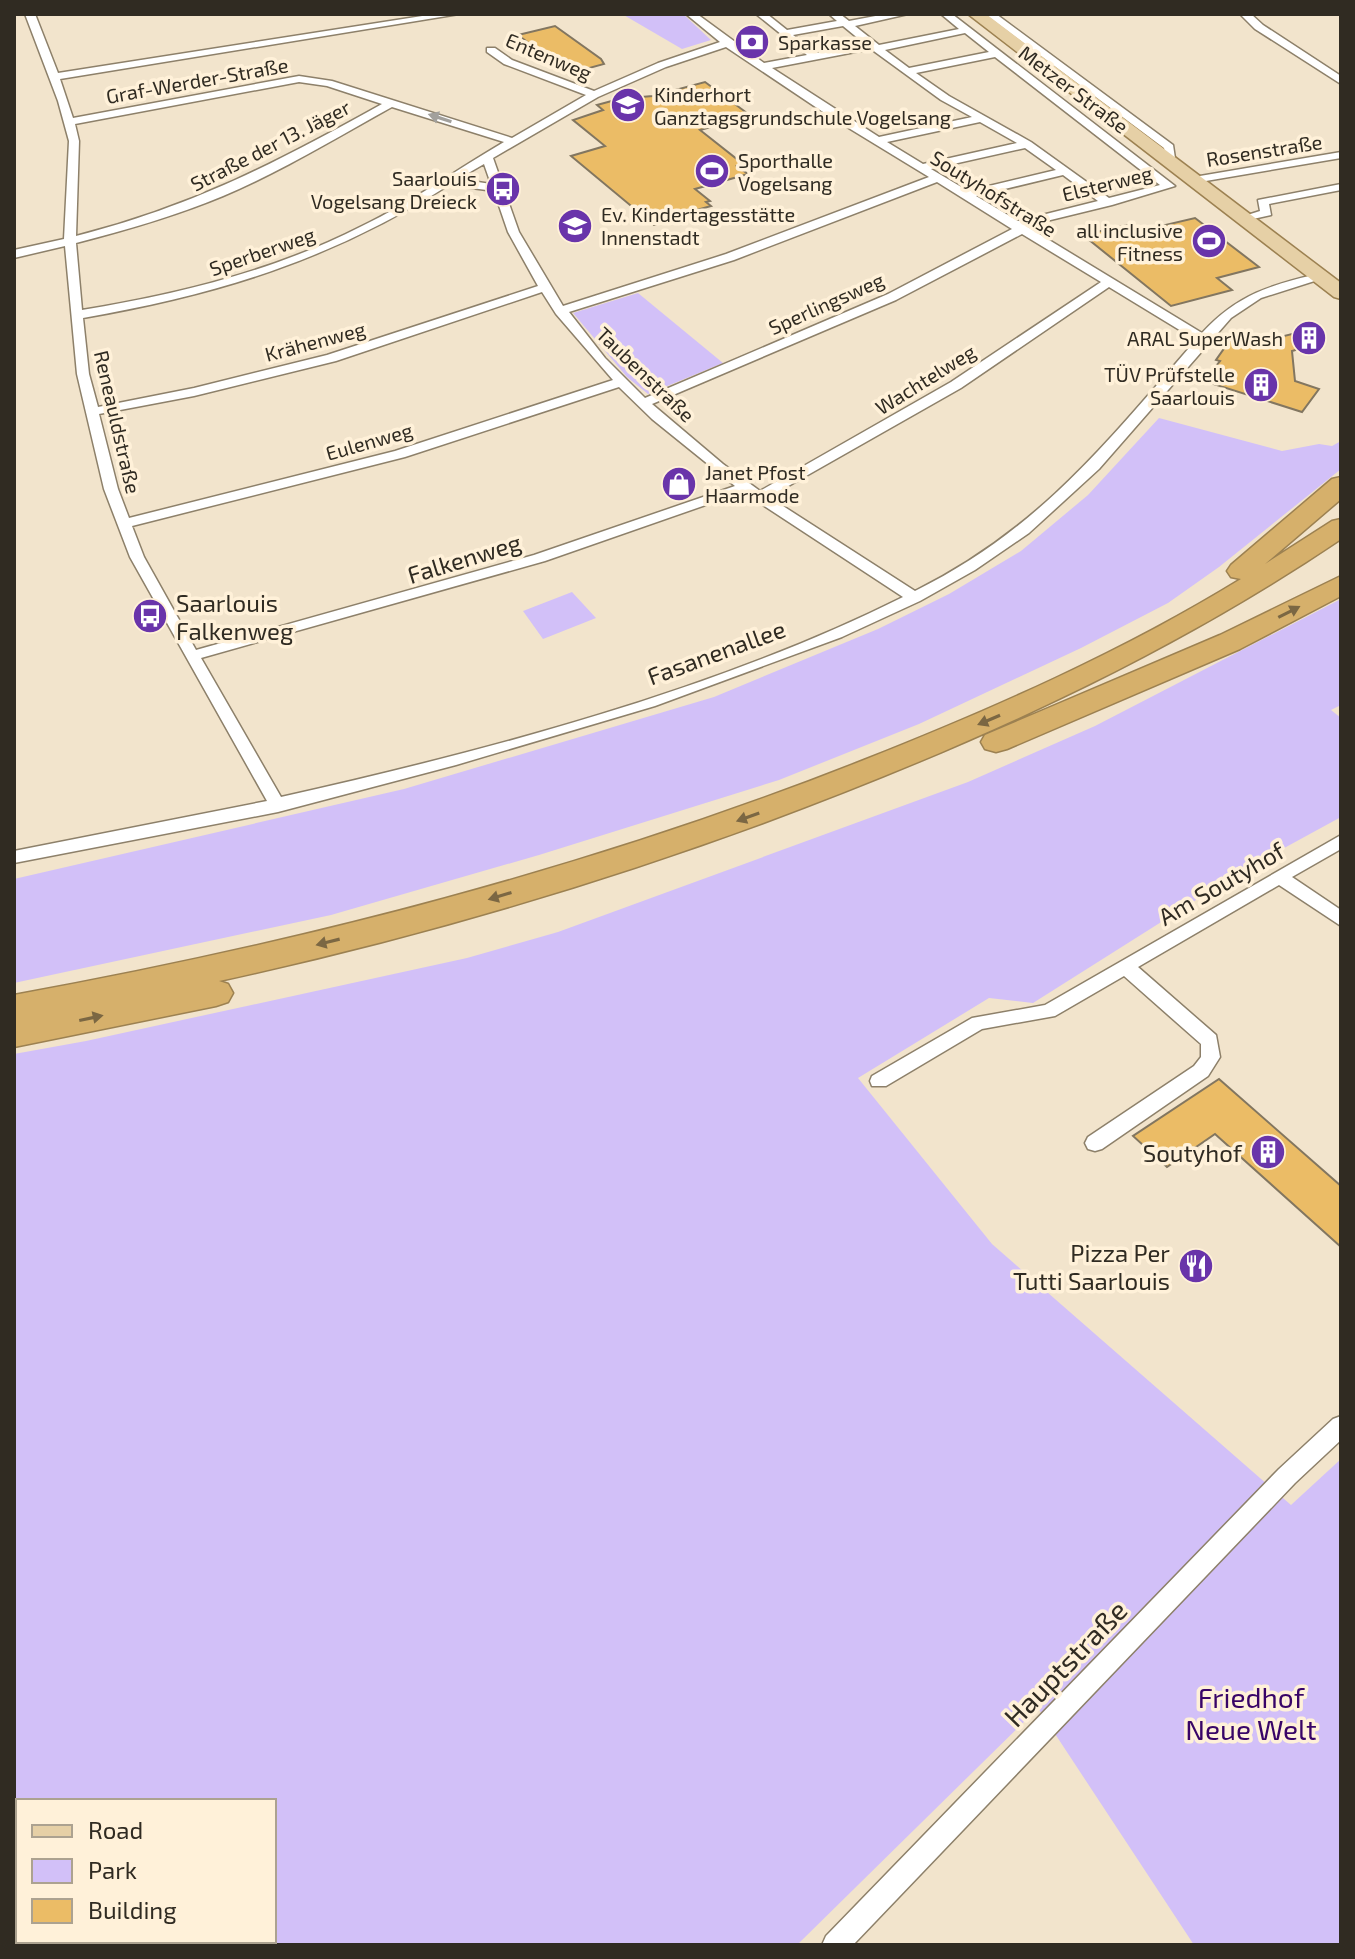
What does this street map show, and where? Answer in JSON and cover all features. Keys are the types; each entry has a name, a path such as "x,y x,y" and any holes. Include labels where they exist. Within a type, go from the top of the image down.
{"highway":[{"path":"1085,676 1209,597 1341,485"},
{"path":"14,1008 211,969 332,941 579,873 738,821 845,781 1085,676 1197,616 1341,527"},
{"path":"1013,734 1193,643 1341,552"},
{"path":"14,1033 228,990 498,921 756,838 1105,698 1216,648 1341,585"}],"main road":[{"name":"Metzer Straße","path":"971,22 1172,163 1341,293"}],"street":[{"name":"Reneauldstraße","path":"30,14 70,122 75,159 70,241 76,315 92,412 111,489 157,594 278,806"},
{"path":"53,77 454,14"},
{"name":"Soutyhofstraße","path":"691,14 727,43 876,141 1205,340"},
{"path":"761,14 814,56"},
{"path":"834,14 907,72 945,98 1027,144 1108,203"},
{"path":"785,33 903,14"},
{"name":"Elsterweg","path":"946,14 971,22 997,53 1169,186 1017,228"},
{"name":"Metzer Straße","path":"990,14 1169,147 1172,163"},
{"path":"1245,14 1259,27 1341,81"},
{"path":"762,67 876,47 971,22"},
{"path":"487,157 594,95 662,65 727,43"},
{"name":"Entenweg","path":"491,50 508,62 594,95"},
{"path":"907,72 997,53"},
{"name":"Graf-Werder-Straße","path":"70,122 299,79 328,83 514,142"},
{"name":"Straße der 13. Jäger","path":"14,254 165,214 245,182 391,103"},
{"path":"876,141 984,118"},
{"path":"919,168 1027,144"},
{"name":"Rosenstraße","path":"1194,180 1341,155"},
{"name":"Sperberweg","path":"76,315 174,297 285,265 367,229 487,157"},
{"name":"Taubenstraße","path":"487,157 494,188 543,288 620,382 758,498 915,598"},
{"path":"965,195 1067,171"},
{"path":"560,311 730,257 936,178"},
{"path":"446,181 494,188"},
{"path":"1244,218 1267,213 1262,202 1341,187"},
{"name":"Sperlingsweg","path":"644,403 892,297 1017,228"},
{"name":"Fasanenallee","path":"14,857 278,806 426,768 646,703 814,643 915,598 1007,544 1073,491 1228,314 1250,299 1321,277"},
{"name":"Wachtelweg","path":"758,498 933,399 1107,283"},
{"name":"Krähenweg","path":"92,412 194,392 331,358 543,288"},
{"name":"Eulenweg","path":"124,524 400,454 620,382"},
{"name":"Falkenweg","path":"192,656 446,588 644,525 744,487"},
{"name":"Am Soutyhof","path":"879,1081 978,1023 1049,1011 1341,841"},
{"path":"1279,877 1341,919"},
{"path":"1095,1143 1201,1071 1210,1062 1212,1052 1209,1040 1126,967"},
{"name":"Hauptstraße","path":"835,1945 1287,1476 1341,1426"}],"green space":[{"path":"622,14 683,14 711,40 682,49"},
{"path":"638,293 723,363 648,394 627,377 573,313"},
{"path":"1159,418 1282,451 1319,444 1332,446 1341,441 1341,469 1219,567 1168,603 1081,648 919,724 779,780 539,855 331,915 14,983 14,879 404,789 714,697 878,629 949,594 1021,551 1088,495"},
{"path":"572,592 596,618 543,639 523,611"},
{"name":"Friedhof Neue Welt","path":"1341,599 1341,705 1331,710 1341,718 1341,817 1242,871 1033,1003 989,998 858,1078 992,1244 1291,1505 1341,1459 1341,1945 1194,1945 1038,1708 797,1945 14,1945 14,1054 467,958 558,932 968,782 1095,726"}],"building":[{"path":"555,26 604,64 575,72 564,64 558,65 518,35"},
{"path":"705,82 751,116 700,130 743,164 737,166 748,174 695,189 710,201 706,202 711,206 654,225 571,156 605,146 573,120 603,110 597,105 637,94 641,97 653,96"},
{"path":"1195,218 1259,267 1217,278 1232,290 1171,306 1083,235 1132,224 1140,231"},
{"path":"1308,330 1324,342 1292,351 1295,381 1319,389 1302,412 1204,381 1220,361 1216,360 1235,333 1260,342"},
{"name":"Soutyhof","path":"1219,1079 1341,1186 1341,1247 1215,1134 1167,1167 1133,1136"}],"place":[{"name":"Sparkasse","path":"752,42"},
{"name":"Kinderhort Ganztagsgrundschule Vogelsang","path":"628,105"},
{"name":"Sporthalle Vogelsang","path":"712,171"},
{"name":"Saarlouis Vogelsang Dreieck","path":"503,189"},
{"name":"Ev. Kindertagesstätte Innenstadt","path":"575,226"},
{"name":"all inclusive Fitness","path":"1209,241"},
{"name":"ARAL SuperWash","path":"1309,338"},
{"name":"TÜV Prüfstelle Saarlouis","path":"1261,385"},
{"name":"Janet Pfost Haarmode","path":"679,484"},
{"name":"Saarlouis Falkenweg","path":"150,616"},
{"name":"Soutyhof","path":"1268,1152"},
{"name":"Pizza Per Tutti Saarlouis","path":"1196,1266"}]}
